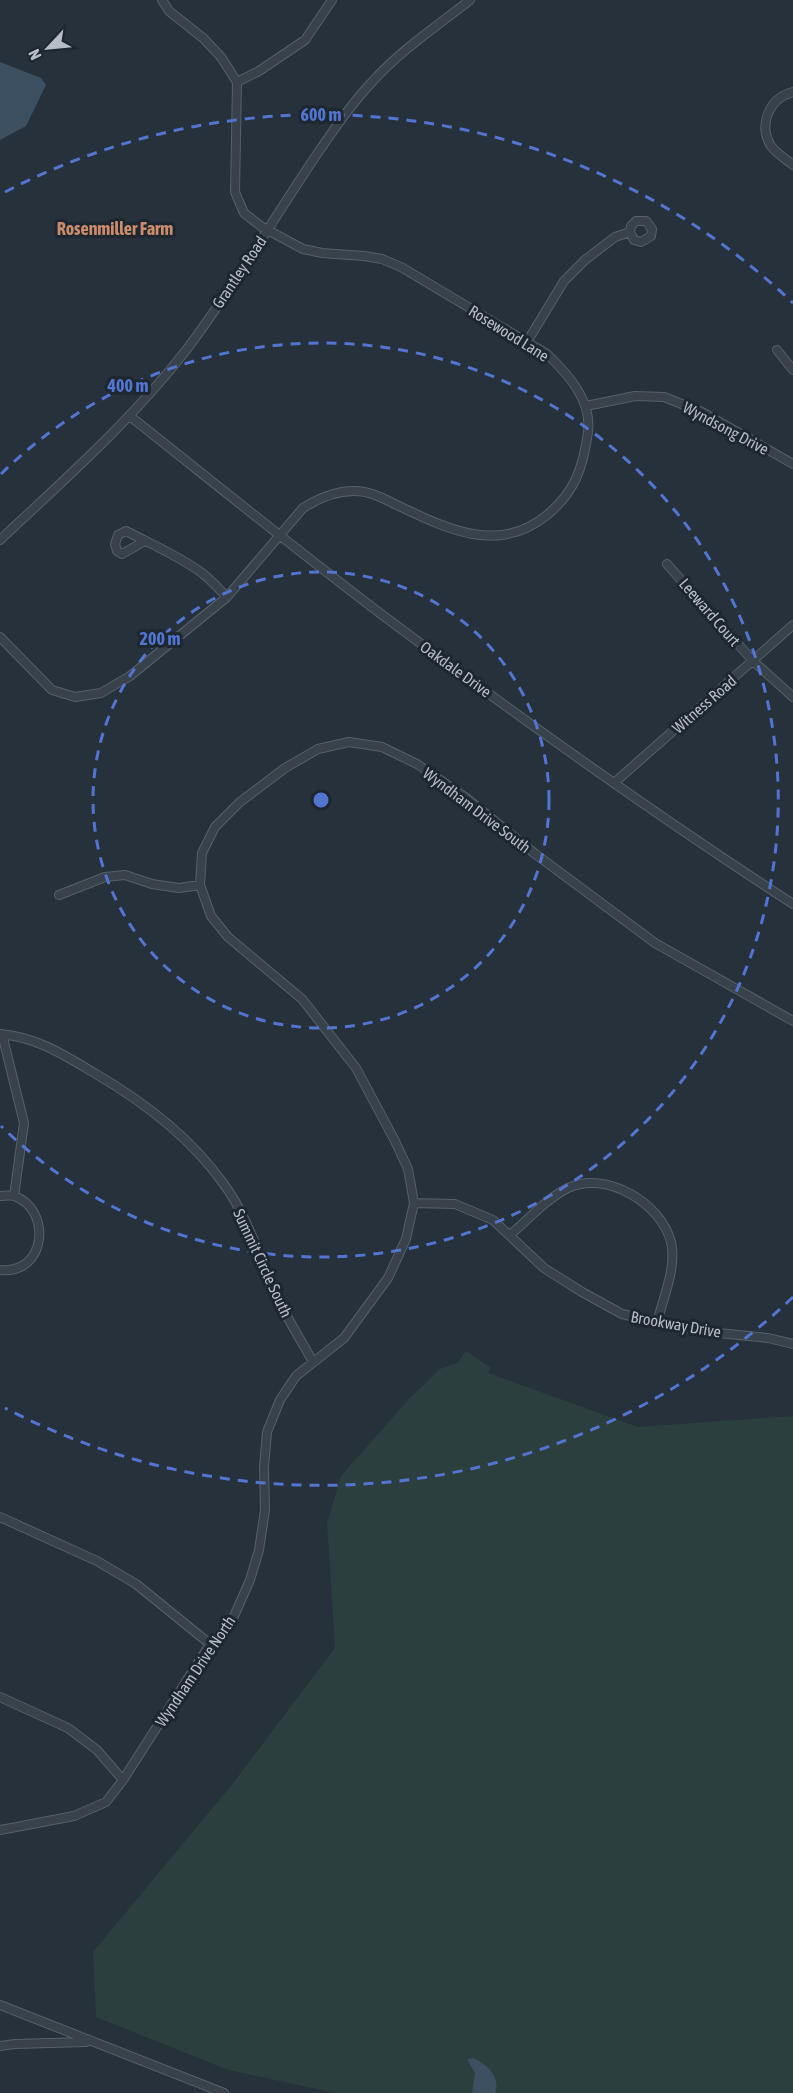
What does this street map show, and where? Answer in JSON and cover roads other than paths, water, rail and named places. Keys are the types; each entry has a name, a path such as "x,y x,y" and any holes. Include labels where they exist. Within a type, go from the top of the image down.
{"street":[{"path":"167,3 221,57 237,82 267,66 305,40 332,0"},
{"name":"Grantley Road","path":"0,540 131,417 187,349 335,128 372,81 404,51 470,0"},
{"name":"Rosewood Lane","path":"0,637 52,690 75,697 101,693 130,676 226,597 303,508 318,499 334,493 355,491 373,494 432,522 467,534 494,536 521,531 540,520 560,504 576,483 584,457 588,428 586,406 567,373 547,354 401,267 382,259 303,249 267,230 244,213 235,192 237,82"},
{"path":"793,92 772,104 765,124 767,136 773,148 793,165"},
{"path":"527,342 564,281 585,260 615,237 630,232"},
{"path":"777,350 793,370"},
{"name":"Wyndsong Drive","path":"586,406 635,396 664,397 704,413 793,464"},
{"name":"Oakdale Drive","path":"131,417 376,610 614,783 793,904"},
{"path":"145,541 203,574 226,597"},
{"name":"Leeward Court","path":"667,564 753,660 793,697"},
{"name":"Witness Road","path":"614,783 793,625"},
{"name":"Wyndham Drive South","path":"313,1362 328,1353 344,1338 388,1278 406,1239 414,1203 408,1169 356,1068 302,999 228,937 211,916 200,885 202,853 215,827 240,802 285,768 318,749 349,742 381,747 417,764 465,796 534,854 655,943 793,1021"},
{"path":"59,895 105,877 125,875 152,884 179,888 200,885"},
{"path":"1,1034 24,1123 14,1196"},
{"name":"Summit Circle South","path":"1,1034 34,1040 128,1093 162,1119 195,1150 223,1183 241,1214 252,1234 280,1303 313,1362"},
{"path":"511,1234 551,1198 570,1187 587,1184 607,1185 645,1203 660,1220 670,1241 672,1261 657,1323"},
{"path":"0,1196 14,1196 32,1211 39,1225 40,1238 31,1259 21,1268 0,1270"},
{"name":"Brookway Drive","path":"414,1203 455,1204 474,1210 493,1220 511,1234 544,1268 622,1314 657,1323 768,1338 793,1344"},
{"name":"Wyndham Drive North","path":"0,1830 74,1816 106,1802 123,1780 210,1644 231,1623 250,1580 259,1550 265,1510 264,1467 267,1432 280,1400 296,1376 313,1362"},
{"path":"0,1517 97,1561 126,1578 210,1644"},
{"path":"0,1697 68,1728 97,1750 123,1780"},
{"path":"0,2005 224,2093"},
{"path":"0,2046 91,2042"}],"water":[{"path":"0,62 41,78 46,85 26,126 0,140"},
{"path":"473,2058 483,2064 494,2076 495,2093 472,2093 475,2073 468,2059"}],"district":[{"name":"Rosenmiller Farm","path":"115,229"}]}
